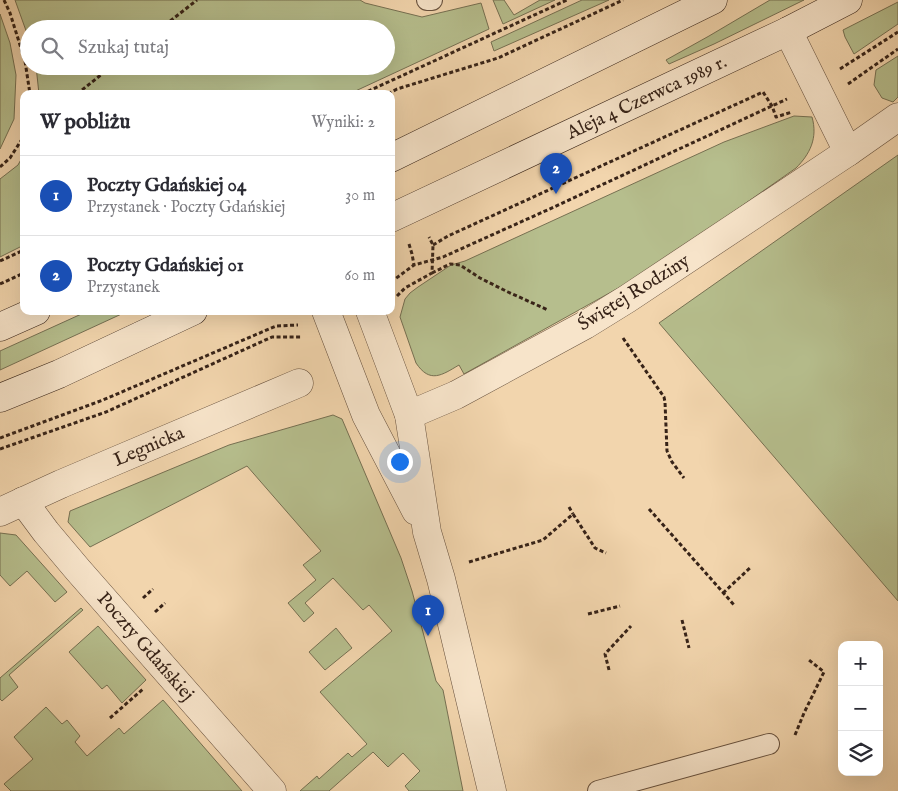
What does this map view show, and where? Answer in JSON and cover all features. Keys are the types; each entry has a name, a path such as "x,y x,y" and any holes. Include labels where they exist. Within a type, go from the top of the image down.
{"street":[{"path":"395,156 713,0"},
{"name":"Aleja 4 Czerwca 1989 r.","path":"395,216 788,31 848,0"},
{"path":"788,31 848,152"},
{"name":"Świętej Rodziny","path":"409,415 456,395 586,325 898,117"},
{"path":"0,327 27,315"},
{"path":"0,398 59,374 184,315"},
{"path":"372,315 409,415 427,532 441,579 492,791"},
{"path":"316,318 427,532"},
{"name":"Legnicka","path":"11,506 299,382"},
{"name":"Poczty Gdańskiej","path":"11,506 46,532 272,791"}],"lane":[{"path":"427,0 432,0"},
{"path":"598,791 769,744"}],"path":[{"path":"4,0 10,13 20,47"},
{"path":"171,20 197,0"},
{"path":"371,90 568,0"},
{"path":"395,90 498,58 623,0"},
{"path":"840,70 898,32"},
{"path":"841,88 898,49"},
{"path":"27,75 29,90"},
{"path":"82,90 101,75"},
{"path":"433,245 448,236 763,92 772,106 776,117 799,110"},
{"path":"395,279 414,266 545,211 790,98"},
{"path":"0,167 10,158 20,142"},
{"path":"429,237 433,245 432,273"},
{"path":"410,244 414,266"},
{"path":"0,261 20,252"},
{"path":"396,298 405,288 432,273 450,264 460,265 480,278 534,304 586,325"},
{"path":"0,284 20,275"},
{"path":"0,438 103,400 276,326 316,318"},
{"path":"0,449 106,412 272,337 307,337"},
{"path":"628,346 664,397 667,451 672,462 684,478"},
{"path":"569,508 595,548 606,553"},
{"path":"649,509 735,606"},
{"path":"469,562 543,540 574,514"},
{"path":"723,593 751,567"},
{"path":"588,614 620,606"},
{"path":"682,620 689,648"},
{"path":"609,670 605,654 631,626"},
{"path":"110,718 149,684"}],"green space":[{"path":"15,0 360,0 365,3 422,17 481,3 489,29 395,73 395,20 22,20"},
{"path":"493,0 504,0 514,15 540,0 555,0 503,24"},
{"path":"582,0 609,0 494,51 491,42"},
{"path":"770,0 804,0 669,64 666,60 709,36"},
{"path":"898,2 898,24 854,54 843,30"},
{"path":"0,14 10,43 16,75 14,119 0,149"},
{"path":"898,56 898,97 893,102 882,98 874,85 876,70"},
{"path":"37,75 390,75 358,90 39,90"},
{"path":"794,116 812,117 814,125 813,139 809,151 801,163 666,259 631,281 464,374 459,365 436,376 426,374 416,363 400,317 405,299 418,287 451,265 465,261 724,142"},
{"path":"898,155 898,601 659,323"},
{"path":"20,161 20,247 0,257 0,179"},
{"path":"79,315 119,315 0,370 0,351"},
{"path":"333,415 342,419 401,558 412,591 436,681 443,690 463,791 409,791 405,786 420,771 403,753 388,767 373,752 329,791 300,791 317,776 319,779 348,753 352,757 367,744 320,692 392,631 369,605 363,610 333,578 305,603 314,613 304,622 288,603 316,580 303,565 321,551 247,466 90,547 68,522 70,511 229,445"},
{"path":"0,533 16,535 67,592 55,602 27,571 10,586 0,575"},
{"path":"81,608 83,610 9,675 18,687 2,701 0,699 0,678"},
{"path":"98,626 146,680 122,703 107,685 102,689 69,652"},
{"path":"336,628 352,648 325,670 309,652"},
{"path":"163,700 242,791 11,791 4,784 33,759 14,737 46,707 62,724 67,720 80,736 75,742 87,756 119,728 124,734"}],"place":[{"name":"Poczty Gdańskiej 01","path":"556,194"},
{"name":"Poczty Gdańskiej 04","path":"428,636"}]}
